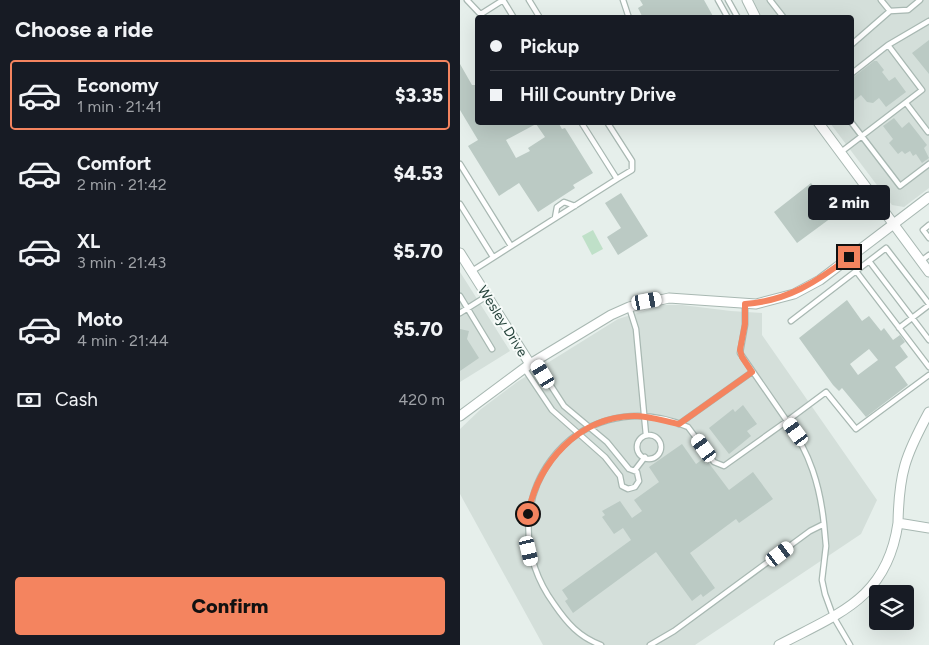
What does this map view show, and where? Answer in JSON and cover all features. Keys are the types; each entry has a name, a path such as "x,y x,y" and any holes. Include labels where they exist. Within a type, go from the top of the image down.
{"street":[{"path":"747,0 754,15"},
{"path":"820,125 929,272"},
{"path":"460,416 530,365 611,315 629,307 669,298 745,304 782,298 806,288 929,197"},
{"name":"Wesley Drive","path":"460,253 530,365"},
{"path":"778,645 851,606 870,590 881,575 894,546 898,523 902,472 907,457 929,412"},
{"path":"898,523 929,528"}],"lane":[{"path":"467,0 482,15"},
{"path":"484,15 503,0 512,15"},
{"path":"529,0 538,15"},
{"path":"622,0 628,15"},
{"path":"718,0 726,15"},
{"path":"728,0 736,15"},
{"path":"770,0 782,15"},
{"path":"881,0 890,10"},
{"path":"854,42 890,10 908,10 920,0"},
{"path":"854,72 888,45 929,21"},
{"path":"840,152 922,90 888,45"},
{"path":"906,103 928,132"},
{"path":"583,125 618,179"},
{"path":"472,271 632,170 632,161 609,125"},
{"path":"853,125 900,186 929,164"},
{"path":"460,164 511,246"},
{"path":"555,218 556,207 564,202 575,206"},
{"path":"460,204 493,257"},
{"path":"929,225 923,230 929,238"},
{"path":"791,321 886,248 929,305 899,328"},
{"path":"921,261 929,255"},
{"path":"870,261 929,340"},
{"path":"856,271 929,368"},
{"path":"460,296 492,349"},
{"path":"460,313 487,296"},
{"path":"745,304 745,324 740,350 742,357 804,446 815,473 821,498 826,546 822,580 833,616 850,645"},
{"path":"629,307 636,329 646,435 638,444 639,452 645,458 653,458 661,449 658,439 646,435"},
{"path":"530,365 560,400 589,428 614,448 629,468 635,470 639,478 638,484 632,488 625,488 620,483 620,476 605,457 552,410 530,365"},
{"path":"679,424 752,372"},
{"path":"601,645 573,630 544,590 534,571 527,536 530,505 539,480 553,457 578,434 615,419 644,417 679,424 691,430 714,462 724,466 826,392 856,429 929,375"},
{"path":"635,470 645,458"},
{"path":"650,645 674,631 810,532 824,524"}],"shaded area":[{"path":"753,0 929,0 929,188 904,207 892,205 832,125 854,125 854,15 761,15"},
{"path":"460,272 510,351 460,382"},
{"path":"663,305 682,305 762,313 762,335 877,500 861,534 695,645 543,645 460,494 460,429 481,409 517,382 618,319"}],"green space":[{"path":"593,230 603,249 592,255 582,236"}],"building":[{"path":"640,0 704,0 712,15 642,15 638,8 643,5"},
{"path":"929,40 929,74 912,53"},
{"path":"874,61 877,61 889,81 895,77 906,92 886,107 879,98 873,103 867,102 861,95 854,101 854,77"},
{"path":"460,64 472,85 475,85 475,125 534,125 506,140 516,158 530,151 528,148 545,137 537,125 560,125 562,129 565,128 593,173 573,185 575,188 538,212 519,183 499,196 468,146 478,140 460,110"},
{"path":"894,118 902,128 909,122 927,145 924,148 929,158 922,163 916,154 913,156 910,151 905,154 902,151 898,154 889,143 893,139 883,126"},
{"path":"811,183 835,215 797,243 774,212"},
{"path":"621,193 648,236 618,255 607,237 621,228 605,203"},
{"path":"847,300 862,321 869,316 881,331 884,328 893,340 900,335 905,342 900,346 908,357 895,367 908,385 866,417 842,388 839,391 833,385 799,338","holes":["869,349 878,360 858,375 850,364"]},
{"path":"460,329 469,331 467,339 479,358 460,371"},
{"path":"743,405 757,424 747,431 751,436 729,454 709,428 733,409 735,412"},
{"path":"682,444 696,464 703,459 706,464 708,462 729,490 753,472 773,499 739,523 736,519 690,553 715,588 703,597 701,594 692,601 656,552 573,613 565,601 568,599 562,590 631,540 623,528 614,534 602,517 605,515 602,511 620,501 632,518 642,511 634,500 659,482 649,467"}],"route":[{"path":"528,514 532,497 545,468 557,453 578,434 606,421 624,417 644,417 679,424 696,413 752,372 740,353 746,320 745,304 768,302 794,294 820,280 849,257"}]}
